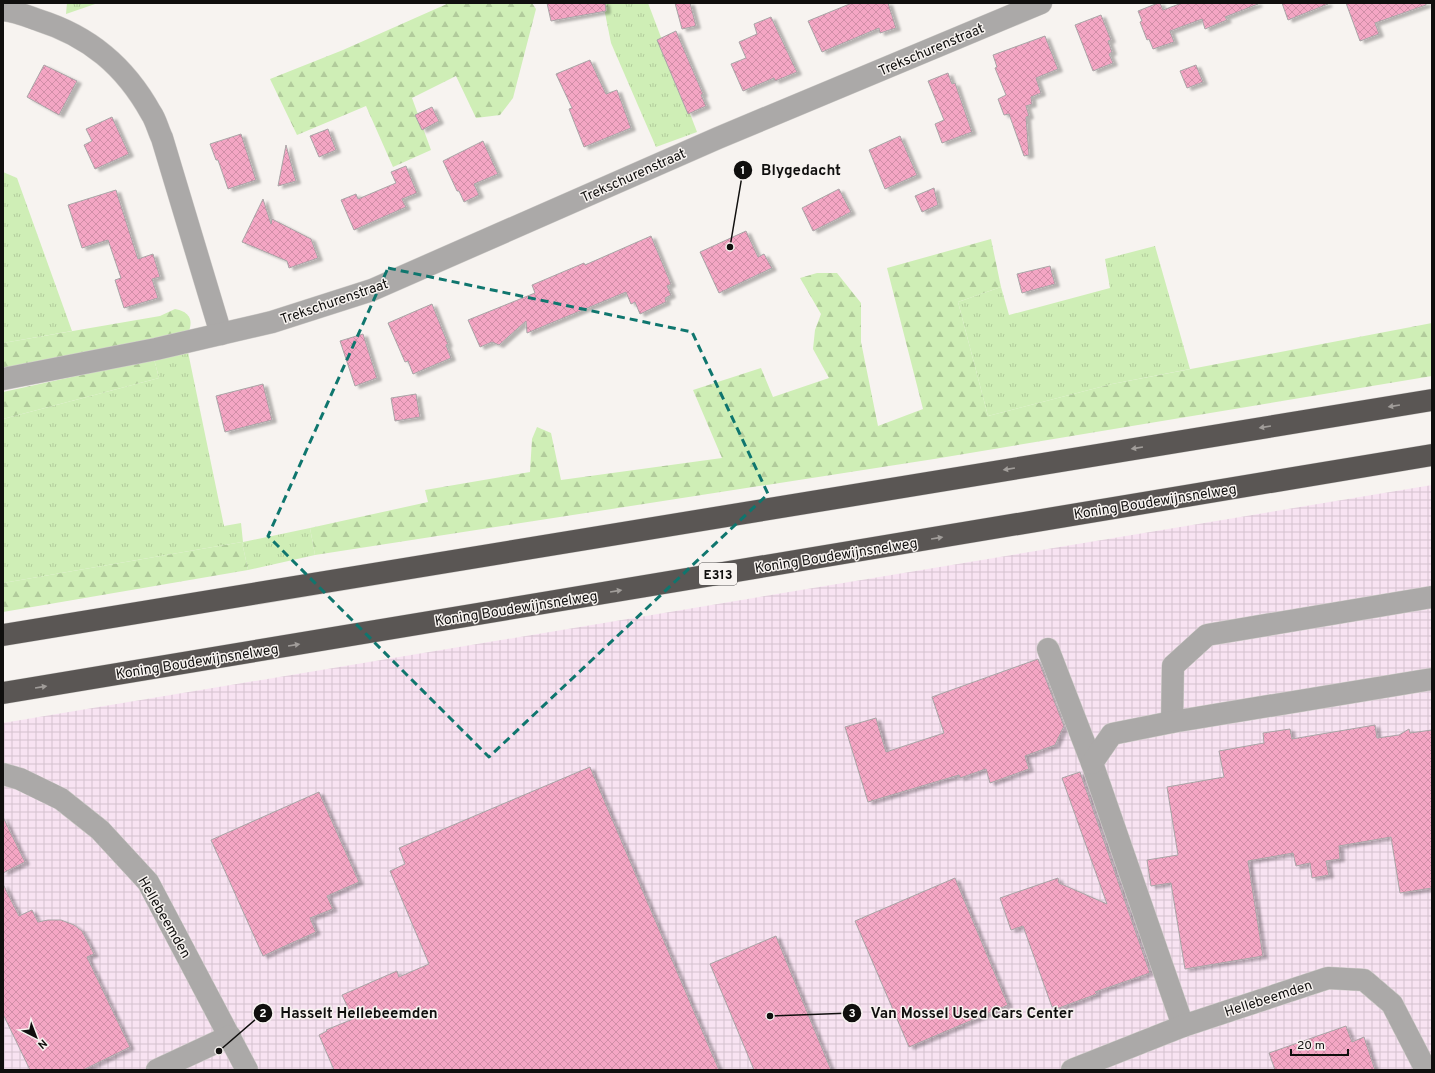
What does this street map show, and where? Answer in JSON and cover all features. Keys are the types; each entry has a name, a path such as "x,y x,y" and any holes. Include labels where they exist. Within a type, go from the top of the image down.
{"highway":[{"path":"3,635 1432,400"},
{"name":"Koning Boudewijnsnelweg","path":"3,693 1432,455"}],"street":[{"name":"Trekschurenstraat","path":"3,379 148,350 272,322 372,290 711,141 1041,3"},
{"path":"3,10 12,11 59,26 80,37 101,52 138,92 152,114 162,138 221,334"},
{"path":"1172,722 1173,666 1207,635 1432,597"},
{"path":"1048,649 1092,763 1183,1026"},
{"path":"1092,763 1112,734 1172,722 1432,679"},
{"name":"Hellebeemden","path":"3,774 20,779 61,799 100,830 148,882 247,1070"},
{"name":"Hellebeemden","path":"1072,1070 1183,1026 1328,978 1364,980 1392,1004 1426,1070"},
{"path":"157,1070 230,1036"}],"highlighted area":[{"path":"388,268 692,332 768,494 489,757 268,536"}],"shaded area":[{"path":"1432,485 1432,1070 3,1070 3,723"}],"green space":[{"path":"67,3 98,3 66,14"},
{"path":"449,3 532,3 536,9 513,98 500,115 476,118 456,76 412,98 431,150 393,167 366,106 297,135 270,79 343,50"},
{"path":"603,3 648,3 697,132 656,147 611,43"},
{"path":"3,172 17,178 72,331 3,343"},
{"path":"991,239 1001,287 958,302 988,416 1112,384 1432,323 1432,376 934,459 315,555 310,528 428,502 425,490 530,472 532,439 537,427 551,433 561,480 722,458 693,390 761,368 773,397 829,378 813,349 815,330 821,314 800,278 817,273 837,273 861,303 861,342 878,426 923,409 887,268"},
{"path":"1155,246 1190,369 1112,384 988,416 958,302 1001,287 1009,315 1110,288 1105,259"},
{"path":"175,309 186,313 190,319 191,322 189,331 3,370 3,343 160,316"},
{"path":"188,352 224,526 241,523 243,542 310,528 315,555 248,570 242,542 3,583 3,419 159,378 154,359"},
{"path":"154,359 159,378 3,419 3,392"},
{"path":"242,542 248,570 3,612 3,583"}],"building":[{"path":"547,3 605,3 606,11 551,21"},
{"path":"675,3 690,3 696,26 682,29"},
{"path":"852,3 888,3 896,28 880,33 879,28 822,52 808,21"},
{"path":"1160,3 1163,10 1182,3 1258,4 1225,17 1227,20 1205,29 1202,19 1170,31 1174,42 1153,49 1149,39 1147,40 1140,22 1142,21 1138,11"},
{"path":"1282,3 1327,3 1328,4 1288,20"},
{"path":"1346,3 1426,3 1426,5 1375,23 1379,34 1360,41"},
{"path":"1101,15 1111,40 1108,41 1112,52 1109,54 1113,63 1093,71 1075,25"},
{"path":"771,17 797,72 775,81 774,78 743,91 731,64 746,58 739,42 757,34 754,24"},
{"path":"676,31 703,94 701,95 706,106 688,114 657,40"},
{"path":"1045,36 1058,69 1036,78 1041,93 1031,97 1032,104 1026,106 1029,116 1026,117 1029,155 1024,156 1009,114 1004,115 998,99 1006,95 995,68 997,67 993,55"},
{"path":"590,60 606,94 617,90 631,128 584,147 569,109 572,108 556,74"},
{"path":"44,65 77,81 59,115 27,97"},
{"path":"1196,65 1203,82 1187,88 1180,71"},
{"path":"948,73 952,84 955,83 972,132 942,143 935,124 944,120 928,81"},
{"path":"432,107 439,121 422,130 415,115"},
{"path":"112,117 129,154 95,169 84,145 92,141 86,129"},
{"path":"328,129 336,150 319,157 310,136"},
{"path":"241,134 256,180 228,189 218,160 216,160 210,144"},
{"path":"900,136 917,175 885,189 869,150"},
{"path":"483,141 498,174 474,184 479,195 464,202 459,191 457,191 443,161"},
{"path":"286,145 296,181 278,186"},
{"path":"406,166 417,193 402,199 406,207 354,230 341,200 356,194 358,199 396,183 391,172"},
{"path":"934,188 938,205 922,212 915,196"},
{"path":"839,189 851,212 813,231 802,208"},
{"path":"116,190 138,259 153,254 160,277 152,279 158,298 124,308 115,280 121,278 108,240 82,248 68,205"},
{"path":"263,199 271,224 272,219 311,239 318,258 289,268 287,261 242,242"},
{"path":"746,231 758,257 764,254 772,268 719,293 700,252"},
{"path":"651,236 671,284 667,286 671,295 665,298 666,302 640,314 635,302 631,304 626,292 527,333 526,321 499,345 492,342 480,347 468,320 535,293 532,285 584,263 585,265"},
{"path":"1050,266 1055,284 1022,293 1017,274"},
{"path":"432,304 448,344 446,345 451,358 413,374 408,361 405,362 388,323"},
{"path":"363,334 377,378 355,386 340,341"},
{"path":"263,384 272,420 225,432 216,396"},
{"path":"416,394 420,417 395,421 391,398"},
{"path":"1038,659 1064,726 1055,745 1025,756 1029,769 990,783 986,769 960,778 959,775 868,802 845,727 876,718 886,752 944,733 932,697"},
{"path":"1375,725 1377,738 1399,735 1409,729 1410,733 1432,730 1432,888 1400,893 1391,837 1339,846 1340,859 1326,861 1329,875 1312,878 1310,863 1296,866 1293,853 1248,861 1263,956 1185,969 1171,883 1151,886 1147,860 1178,855 1167,787 1224,777 1219,751 1264,743 1263,733 1290,729 1292,739"},
{"path":"590,767 719,1070 334,1070 319,1035 327,1031 326,1030 353,1019 342,995 397,971 399,977 429,964 390,871 405,864 399,848"},
{"path":"1080,772 1150,973 1095,992 1097,994 1056,1009 1055,1006 1052,1007 1023,926 1011,930 1000,898 1058,878 1059,883 1107,904 1062,778"},
{"path":"319,792 359,882 327,896 333,909 310,918 316,932 263,956 211,840"},
{"path":"3,817 25,862 3,873"},
{"path":"955,878 1008,1005 909,1047 855,921"},
{"path":"3,884 19,916 32,910 38,922 61,920 74,925 82,931 94,954 87,957 130,1047 83,1070 30,1070 3,1014"},
{"path":"776,936 831,1070 754,1070 710,964"},
{"path":"1346,1026 1352,1042 1364,1037 1375,1070 1275,1070 1269,1053"}],"place":[{"name":"Blygedacht","path":"730,247"},
{"name":"Van Mossel Used Cars Center","path":"770,1016"},
{"name":"Hasselt Hellebeemden","path":"219,1051"}]}
